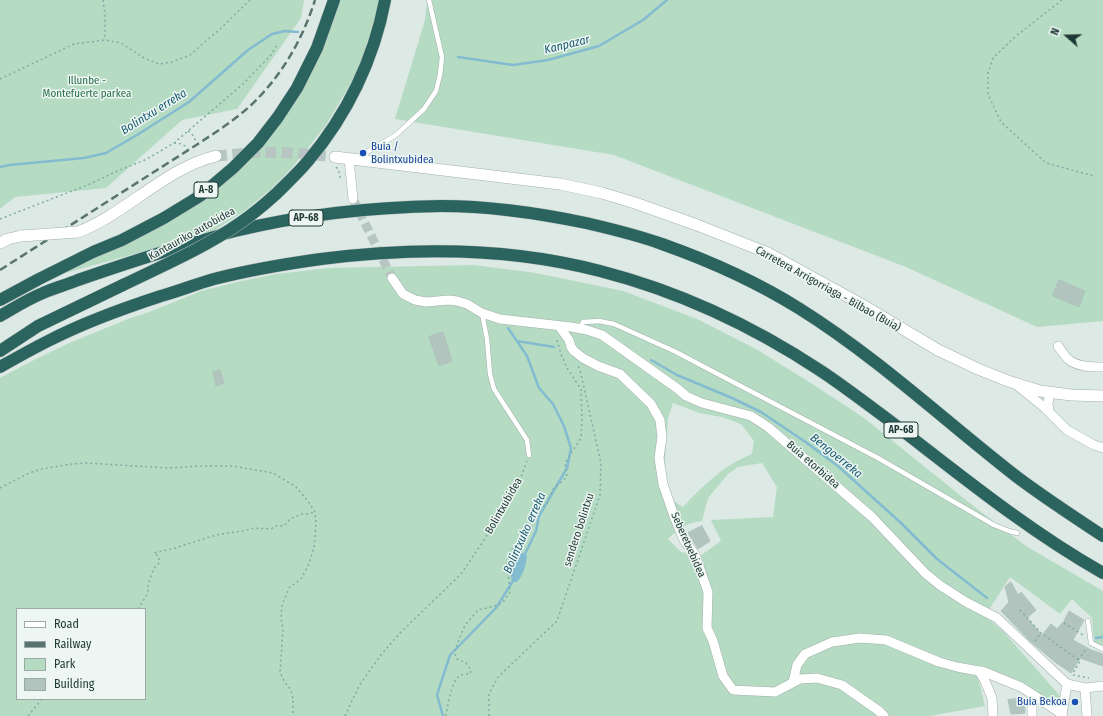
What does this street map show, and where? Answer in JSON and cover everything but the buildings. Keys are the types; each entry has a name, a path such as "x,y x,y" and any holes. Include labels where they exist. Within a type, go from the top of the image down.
{"highway":[{"name":"A-8","path":"0,300 93,252 122,240 164,218 200,196 233,168 258,143 278,117 297,88 317,48 334,0"},
{"name":"Kantauriko autobidea","path":"0,351 38,326 174,260 240,224 259,210 307,163 330,134 352,97 369,58 382,17 385,0"},
{"name":"AP-68","path":"0,316 42,293 147,257 234,231 330,214 387,208 442,206 499,209 535,213 627,233 660,243 735,273 771,292 826,326 874,360 1019,478 1070,515 1103,536"},
{"name":"AP-68","path":"0,367 49,340 93,321 139,304 214,280 272,267 342,256 388,252 428,251 476,252 553,261 599,270 689,300 727,318 787,350 820,370 848,390 1021,521 1061,548 1103,573"}],"street":[{"path":"0,243 8,239 21,236 78,232 102,220 159,182 184,168 216,156"},
{"name":"Carretera Arrigorriaga - Bilbao (Buia)","path":"335,157 560,184 602,193 635,203 697,225 768,254 861,304 938,350 978,369 1016,384 1040,391 1071,395 1103,396"},
{"path":"349,159 353,199"},
{"path":"392,278 403,294 415,300 426,302 449,300 457,301 467,304 482,313"},
{"name":"Buia etorbidea","path":"482,313 500,319 579,328 602,335 686,396 702,403 751,416 768,427 872,517 926,574 966,602 997,618 1064,681"},
{"name":"Seberetxebidea","path":"559,326 574,351 598,366 620,374 652,404 660,420 662,437 659,458 663,484 674,516 684,540 695,556 708,592 707,628 713,641 723,676 734,690 775,692 800,679 817,678 842,685 884,716"},
{"path":"1058,346 1068,359 1074,363 1091,367 1103,367"},
{"path":"1016,384 1049,412 1067,430 1094,445 1103,448"},
{"path":"1049,412 1048,403 1050,392"},
{"path":"793,682 797,665 805,654 832,642 860,638 886,640 939,662 982,671 1021,686 1063,715"},
{"path":"979,671 992,698 993,716"},
{"path":"1063,715 1064,681 1081,687 1103,686"},
{"path":"1081,687 1087,716"},
{"path":"1032,694 1032,716"}],"lane":[{"path":"363,161 367,152 396,136 419,114 436,91 442,57 429,0"},
{"path":"482,313 487,339 490,374 494,389 527,440 528,455"},
{"path":"579,328 583,322 599,321 614,324 674,351 878,458 994,525 1017,533"},
{"path":"1088,621 1090,641 1103,649"}],"path":[{"path":"103,0 105,15 105,40"},
{"path":"0,79 74,44 105,40 121,43 144,58 159,64 172,62 190,55 250,0"},
{"path":"1062,0 1016,36 993,58 988,73 988,94 1001,122 1046,163 1094,176"},
{"path":"0,219 90,184 148,159 174,143 243,84 271,55 278,43"},
{"path":"188,131 192,134 197,143"},
{"path":"174,143 182,144 188,148"},
{"path":"446,716 447,706 455,681 458,677 464,674 470,674 471,670 466,663 457,659 454,652 465,625 478,610 495,606 503,602 510,592 507,561 514,546 530,532 535,515 548,502 553,490 567,477 565,464 580,438 582,421 581,389 567,368 562,354 555,333 559,326"},
{"name":"sendero bolintxu","path":"489,716 489,694 498,677 556,621 600,495 601,463 580,370 577,363"},
{"name":"Bolintxubidea","path":"345,716 359,686 380,656 400,632 465,569 510,500 521,477 528,455"},
{"path":"0,488 29,473 42,469 87,463 168,468 232,466 273,473 296,487 315,512 316,524 314,548 308,566 301,579 290,588 282,605 281,617 283,630 280,672 284,681 291,690 293,699 293,716"},
{"path":"139,608 148,593 148,585 154,568 159,563 159,557 154,553 216,536 254,528 271,529 275,526 284,526 290,519 302,514 315,512"},
{"path":"1020,610 1041,633 1078,660"},
{"path":"1064,623 1090,641 1078,660 1080,661 1072,675"},
{"path":"1032,645 1041,633"},
{"path":"1064,681 1063,670 1072,675 1091,678"},
{"path":"28,716 41,700"}],"green space":[{"name":"Illunbe - Montefuerte parkea","path":"0,0 304,0 301,18 237,109 182,120 106,188 15,197 0,209"},
{"path":"339,0 379,0 359,69 326,125 290,170 270,190 243,212 210,233 62,274 182,214 221,187 250,159 300,92 317,63 332,24"},
{"path":"427,0 1103,0 1103,321 1037,327 906,267 614,155 395,119 425,20"},
{"path":"474,265 536,273 623,291 697,319 756,349 864,418 1026,546 1103,591 1103,646 1094,642 1092,618 1072,599 1060,614 1010,577 985,616 1002,630 1061,697 1059,704 978,667 979,681 985,706 930,716 0,716 0,378 67,344 201,291 276,274 328,268","holes":["673,403 699,413 722,417 741,424 754,441 752,454 725,468 700,489 683,507 672,500 667,482 665,460 668,418","762,463 777,487 773,517 711,520 721,541 700,556 681,552 668,539 684,527 692,523 702,521 708,498 728,474 738,467"]}],"water":[{"path":"521,553 525,553 527,556 525,567 517,582 512,582 511,566"}],"waterway":[{"name":"Kanpazar","path":"458,57 513,65 548,60 599,46 643,20 667,0"},
{"name":"Bolintxu erreka","path":"0,167 84,158 106,153 189,102 248,50 272,34 285,31 298,32"},
{"name":"Bolintxuko erreka","path":"508,328 527,356 539,388 553,404 564,426 571,448 567,468 539,516 536,531 524,556"},
{"name":"Bengoerreka","path":"517,341 554,347"},
{"name":"Bengoerreka","path":"651,360 677,375 761,412 807,443 839,467 901,523 937,559 987,598"},
{"name":"Bolintxuko erreka","path":"443,716 437,695 450,655 496,608 513,581"},
{"name":"Bengoerreka","path":"1096,638 1103,637"}],"tunnel":[{"path":"216,156 260,152 297,153 335,157"},
{"path":"353,199 392,278"}],"railway":[{"path":"0,270 201,142 247,108 270,85 286,62 300,38 315,0"}],"place":[{"name":"Buia / Bolintxubidea","path":"363,153"},
{"name":"Buia Bekoa","path":"1075,702"}]}
